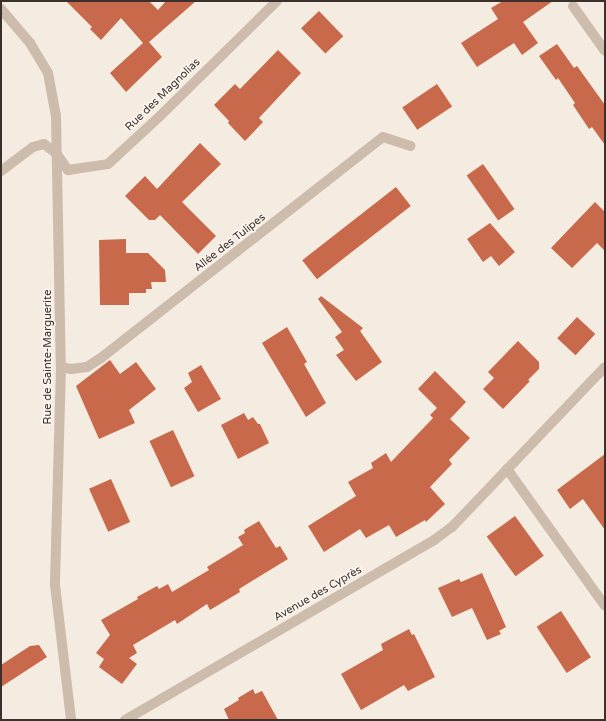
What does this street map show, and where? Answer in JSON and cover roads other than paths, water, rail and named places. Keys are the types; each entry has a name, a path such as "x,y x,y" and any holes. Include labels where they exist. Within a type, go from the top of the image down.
{"street":[{"name":"Rue des Magnolias","path":"56,153 68,170 108,164 160,116 277,1"},
{"path":"573,6 605,51"},
{"name":"Rue de Sainte-Marguerite","path":"1,9 30,43 48,73 56,116 61,367 55,585 71,720"},
{"name":"Allée des Tulipes","path":"61,367 87,367 101,358 383,137 411,146"},
{"path":"1,171 33,147 44,144 56,153"},
{"name":"Avenue des Cyprès","path":"125,720 434,540 452,527 605,367"},
{"path":"507,469 605,606"}]}
